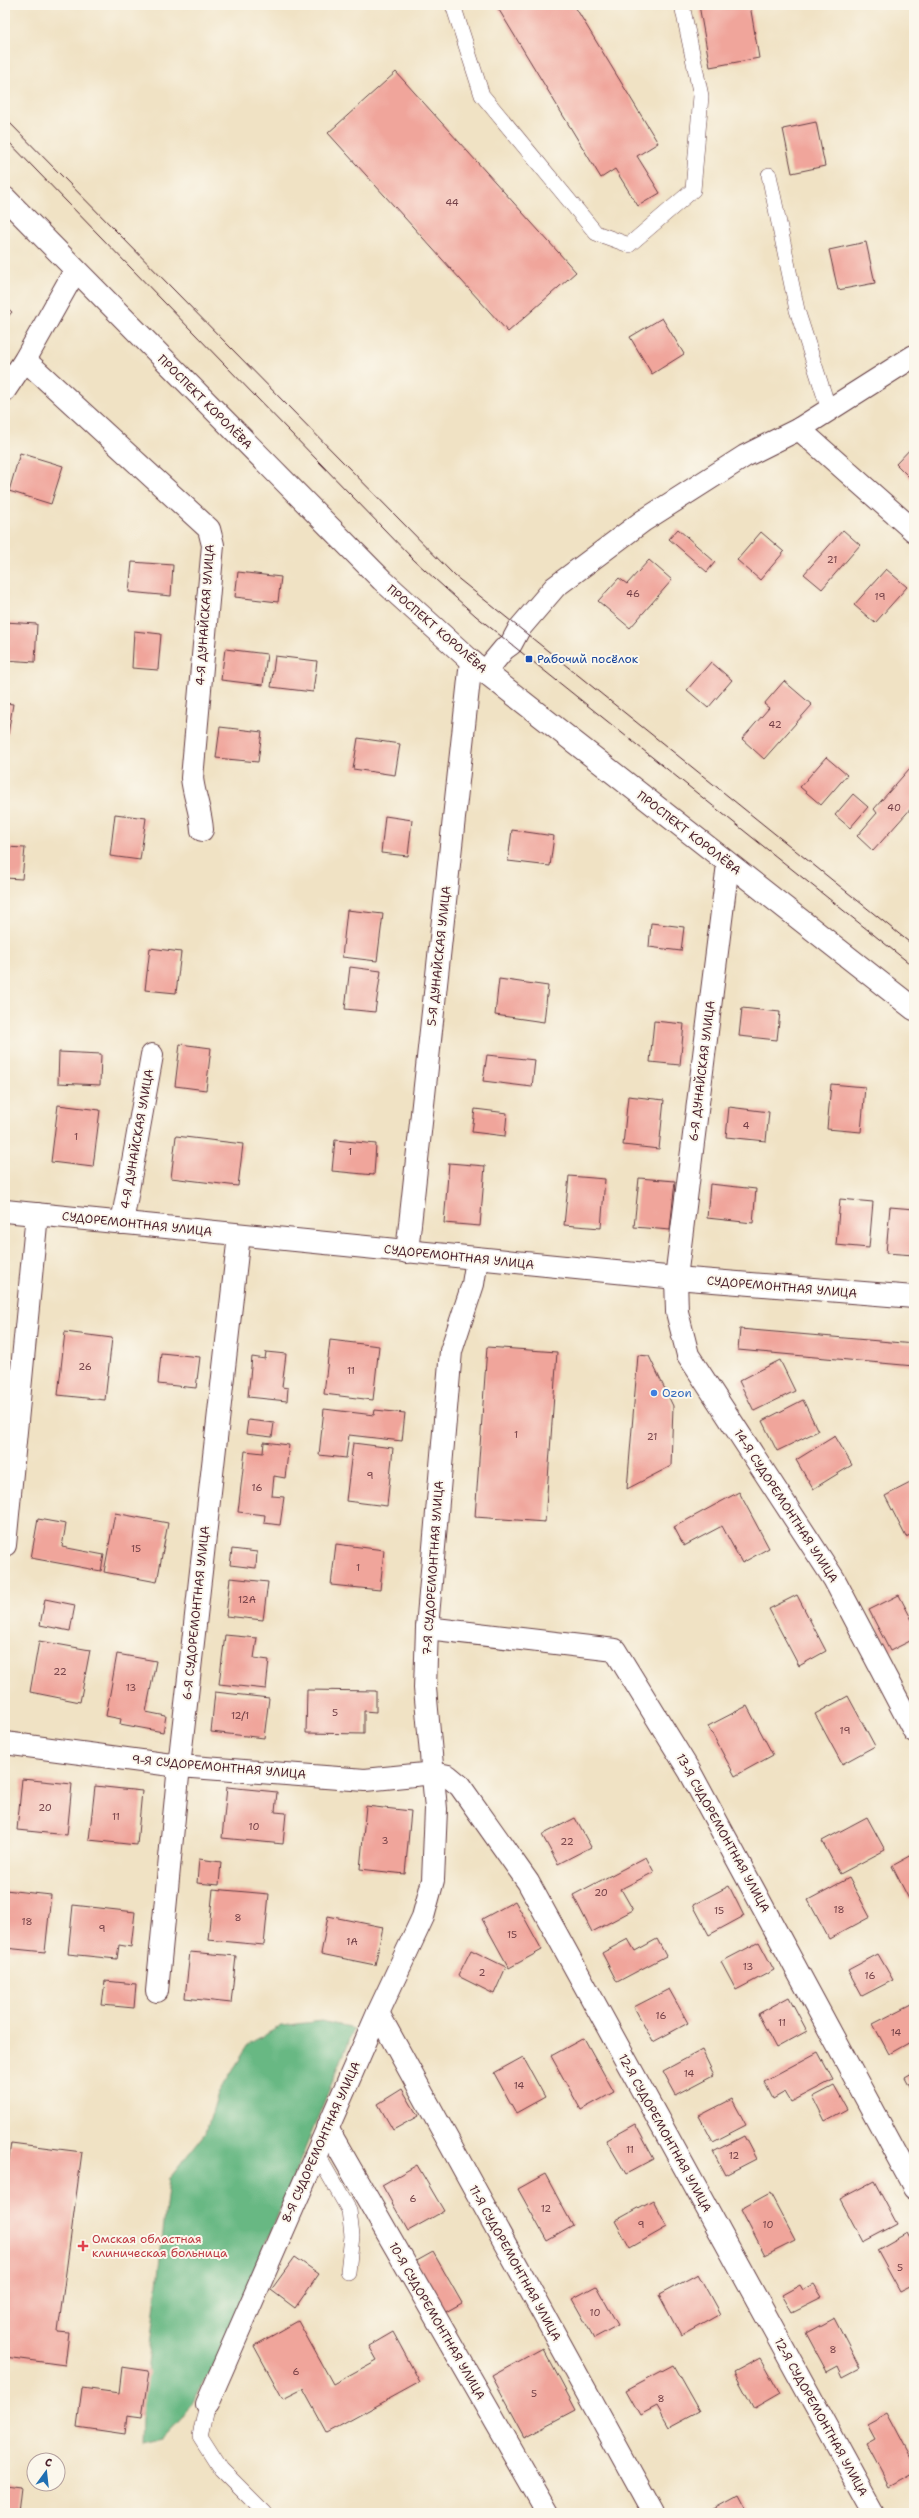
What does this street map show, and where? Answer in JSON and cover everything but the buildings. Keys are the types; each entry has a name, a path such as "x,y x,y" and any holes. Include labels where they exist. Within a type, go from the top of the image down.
{"street":[{"name":"ПРОСПЕКТ КОРОЛЁВА","path":"5,198 382,580 478,666 914,1009"},
{"path":"5,390 25,360 75,270"},
{"path":"478,666 511,644 519,629 562,582 643,521 745,456 799,429 914,356"},
{"name":"4-Я ДУНАЙСКАЯ УЛИЦА","path":"25,360 209,529 213,545 192,778 193,794 201,815 202,830"},
{"path":"799,429 914,531"},
{"name":"5-Я ДУНАЙСКАЯ УЛИЦА","path":"407,1252 478,666"},
{"name":"6-Я ДУНАЙСКАЯ УЛИЦА","path":"676,1278 728,864"},
{"name":"4-Я ДУНАЙСКАЯ УЛИЦА","path":"122,1223 152,1055"},
{"name":"СУДОРЕМОНТНАЯ УЛИЦА","path":"5,1211 676,1278 914,1297"},
{"path":"5,1545 37,1214"},
{"name":"6-Я СУДОРЕМОНТНАЯ УЛИЦА","path":"157,1991 179,1766 238,1234"},
{"name":"7-Я СУДОРЕМОНТНАЯ УЛИЦА","path":"433,1880 436,1809 426,1688 427,1628 452,1351 473,1284 477,1259"},
{"name":"14-Я СУДОРЕМОНТНАЯ УЛИЦА","path":"676,1278 677,1312 688,1355 834,1579 914,1731"},
{"name":"13-Я СУДОРЕМОНТНАЯ УЛИЦА","path":"427,1628 615,1650 690,1772 914,2187"},
{"name":"9-Я СУДОРЕМОНТНАЯ УЛИЦА","path":"5,1743 179,1766 365,1780 434,1774"},
{"name":"12-Я СУДОРЕМОНТНАЯ УЛИЦА","path":"434,1774 448,1776 460,1786 528,1882 874,2513"},
{"name":"8-Я СУДОРЕМОНТНАЯ УЛИЦА","path":"207,2404 378,2013 423,1917 433,1880"},
{"name":"11-Я СУДОРЕМОНТНАЯ УЛИЦА","path":"378,2013 653,2513"},
{"name":"10-Я СУДОРЕМОНТНАЯ УЛИЦА","path":"327,2128 548,2513"}],"lane":[{"path":"453,5 482,95 596,233 629,245 693,190 701,96 682,5"},
{"path":"769,175 797,310 829,410"},
{"path":"317,2154 348,2210 352,2236 348,2272"},
{"path":"207,2404 200,2436 221,2469 265,2513"}],"green space":[{"path":"322,2021 354,2029 221,2354 182,2419 162,2440 141,2445 142,2417 169,2179 206,2132 218,2093 250,2043 281,2026"}],"tram line":[{"path":"5,118 455,576 914,946"},
{"path":"5,138 414,560 476,616 914,967"}],"place":[{"name":"Рабочий посёлок","path":"529,659"},
{"name":"Ozon","path":"654,1393"},
{"name":"Омская областная клиническая больница","path":"83,2246"}]}
